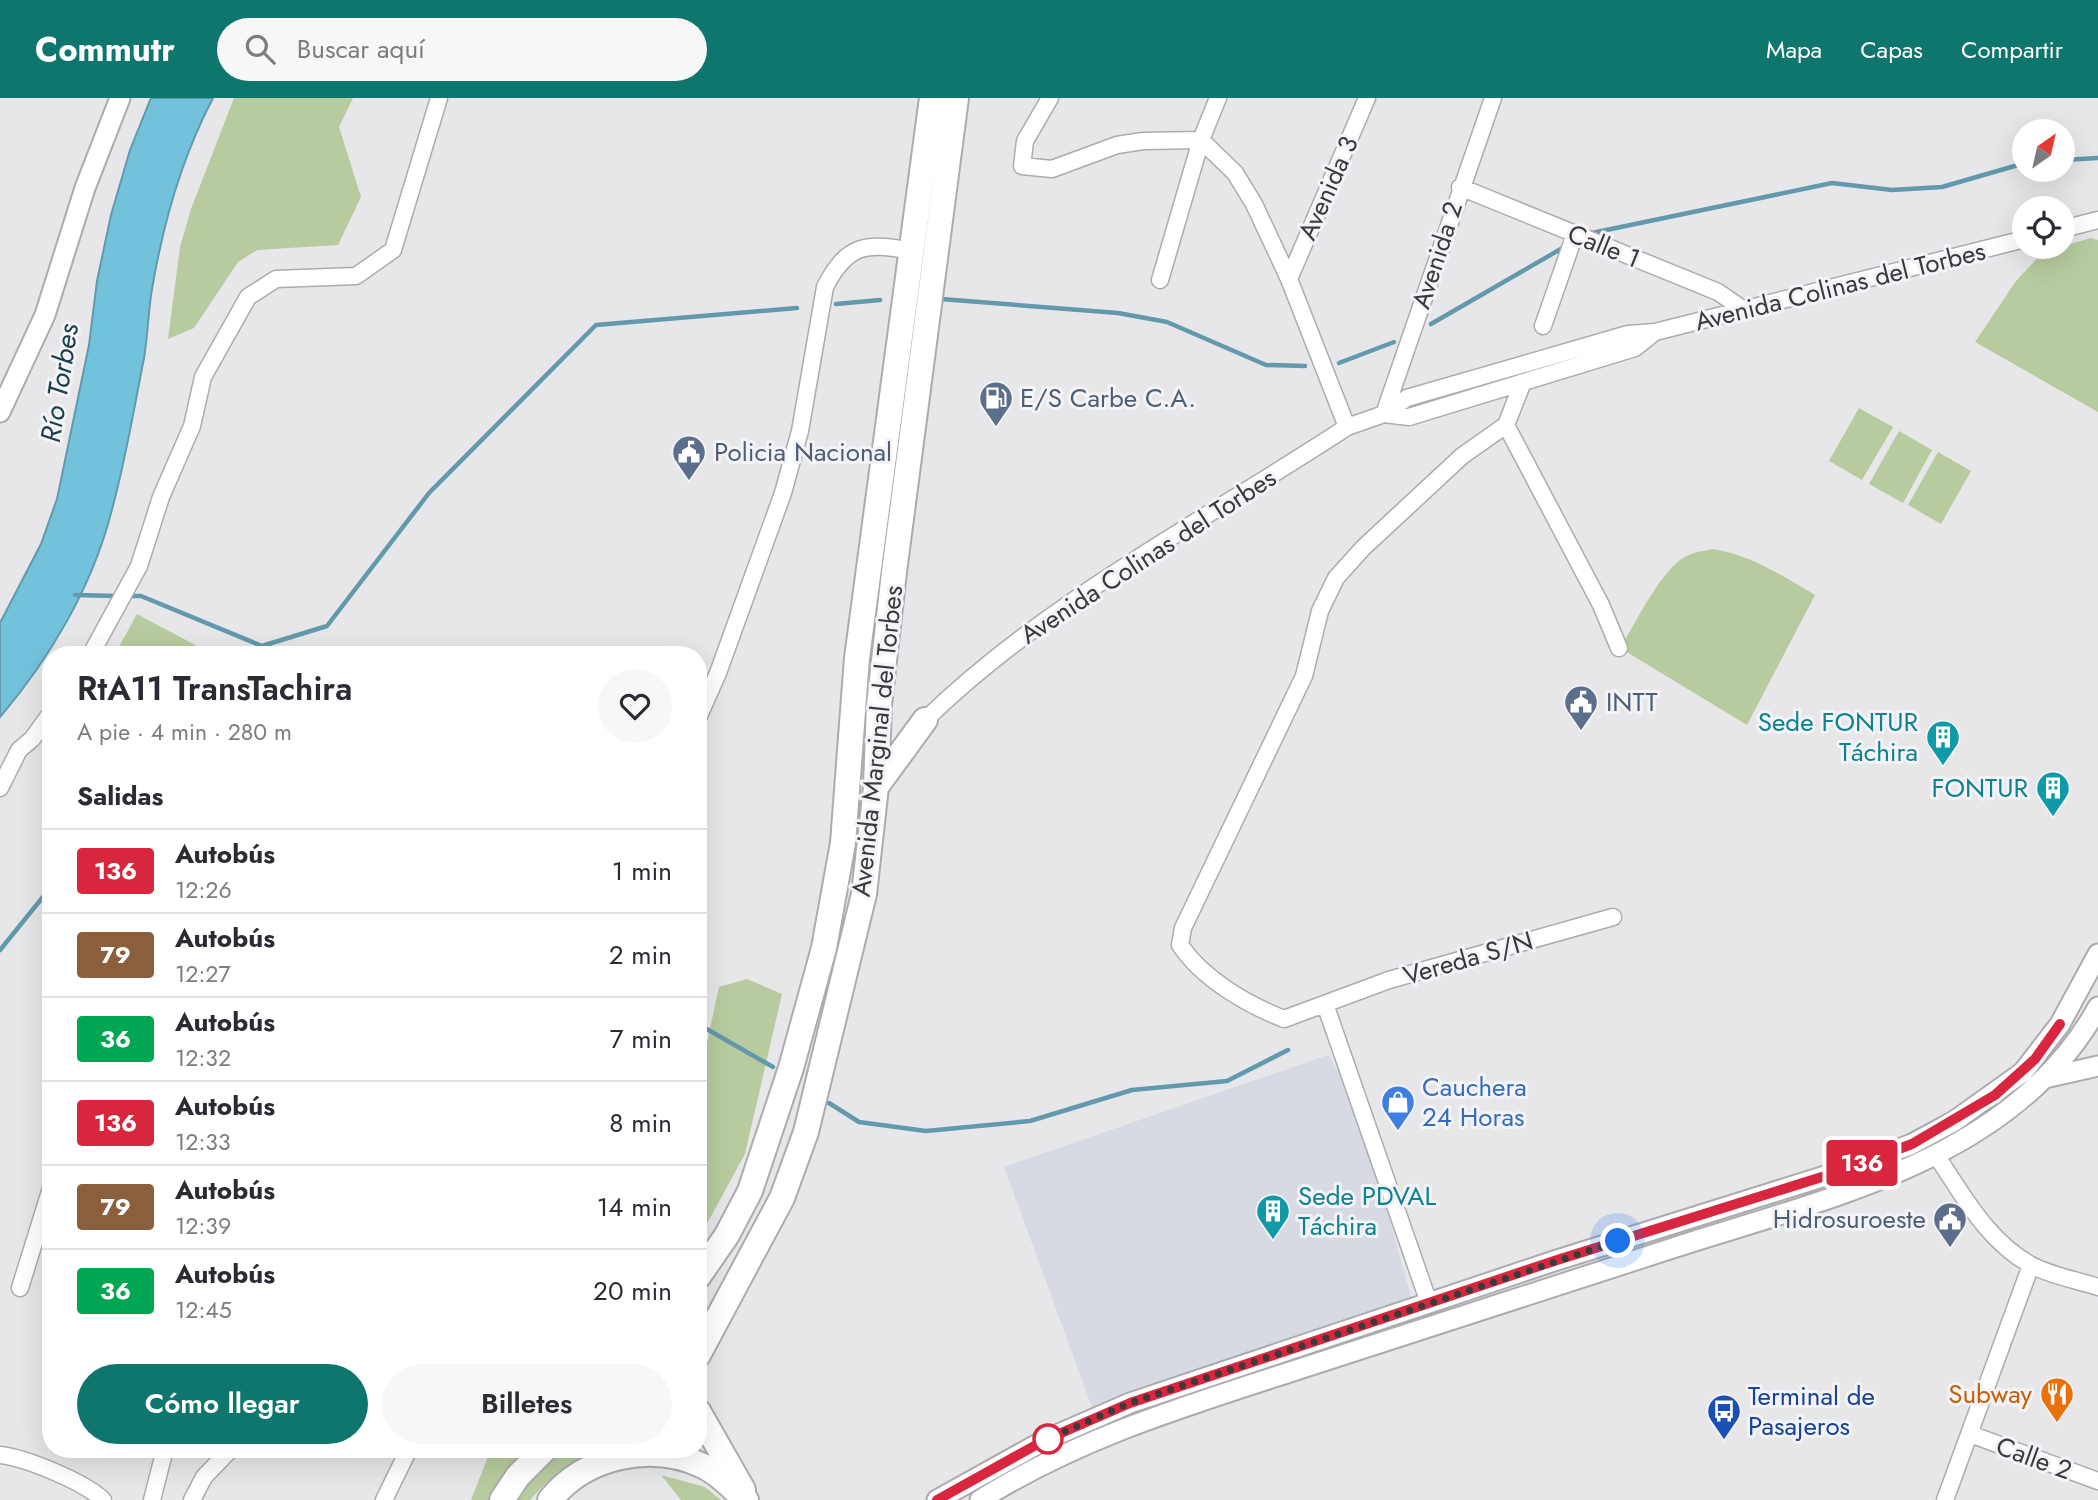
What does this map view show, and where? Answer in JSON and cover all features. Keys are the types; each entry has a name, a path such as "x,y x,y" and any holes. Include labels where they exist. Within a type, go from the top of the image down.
{"highway":[{"name":"Avenida Marginal del Torbes","path":"707,1338 782,1198 806,1132 864,894 876,787 879,705 923,253 932,98"},
{"name":"Avenida Marginal del Torbes","path":"707,1264 727,1235 750,1191 772,1132 824,948 843,843 857,658 923,253 956,98"},
{"path":"879,705 891,718 912,723 925,720"},
{"path":"876,787 925,720"},
{"path":"707,1428 746,1500"},
{"path":"502,1500 518,1476 536,1458"},
{"path":"550,1500 561,1485 612,1458"},
{"path":"670,1458 704,1466 746,1500"}],"street":[{"path":"0,412 45,315 85,188 120,98"},
{"path":"95,646 139,566 161,497 192,426 203,377 248,298 276,279 356,276 393,250 439,98"},
{"path":"1050,98 1025,141 1023,166 1052,169 1117,145 1200,140 1235,173 1254,204 1289,279 1347,427"},
{"path":"1160,280 1200,140 1218,98"},
{"name":"Avenida 3","path":"1289,279 1367,98"},
{"name":"Avenida 2","path":"1384,414 1460,187 1493,98"},
{"name":"Calle 1","path":"1460,187 1718,292 1744,310"},
{"path":"2075,226 2098,220"},
{"path":"1543,326 1575,234"},
{"name":"Avenida Colinas del Torbes","path":"925,720 966,679 1100,581 1347,427 1384,414 1407,398 1628,334 1655,332 2012,242"},
{"path":"707,699 719,673 783,493 800,431 825,287 835,267 850,253 876,244 923,253"},
{"name":"Avenida Colinas del Torbes","path":"1384,414 1409,417 1635,348 1655,332"},
{"path":"1523,382 1506,425 1601,606 1619,648"},
{"name":"Vereda S/N","path":"1506,425 1462,456 1363,548 1336,578 1320,611 1304,676 1183,928 1180,945 1202,972 1266,1012 1284,1019 1390,980 1613,917"},
{"path":"0,788 19,750 42,725"},
{"path":"937,1500 1045,1440 1118,1408 1429,1303 1841,1171 1912,1144 1995,1095 2035,1059 2060,1024 2098,954"},
{"path":"1325,1004 1429,1303"},
{"path":"991,1497 1085,1442 1167,1410 1617,1268 1846,1192 1936,1155 1976,1132 2044,1079 2087,1033 2098,1007"},
{"path":"2060,1024 2087,1033 2098,1055"},
{"path":"2044,1079 2098,1066"},
{"path":"1936,1155 2000,1242 2031,1265 2098,1287"},
{"path":"20,1288 42,1217"},
{"path":"1945,1500 2031,1265"},
{"name":"Calle 2","path":"1970,1434 2098,1481"},
{"path":"0,1455 72,1481 103,1500"},
{"path":"152,1500 163,1458"},
{"path":"192,1500 204,1477 222,1458"},
{"path":"384,1500 404,1458"}],"shaded area":[{"path":"1328,1055 1354,1095 1412,1300 1133,1389 1093,1410 1004,1167"}],"green space":[{"path":"234,98 353,98 339,127 361,197 338,245 257,250 238,262 194,328 168,339 180,247 191,209"},
{"path":"2091,238 2098,240 2098,412 1975,342 2016,281 2036,259 2075,259 2075,243"},
{"path":"1859,408 1893,427 1862,480 1829,461"},
{"path":"1899,431 1932,450 1903,503 1869,484"},
{"path":"1938,452 1971,471 1941,524 1908,505"},
{"path":"1713,549 1753,561 1815,595 1747,725 1620,648 1668,572 1687,556"},
{"path":"137,614 197,646 119,646"},
{"path":"747,979 782,994 745,1154 707,1224 707,1043 719,987"},
{"path":"487,1458 518,1458 491,1500 471,1500"},
{"path":"553,1458 582,1458 564,1468 530,1500 517,1500"},
{"path":"661,1475 705,1487 721,1500 681,1500"}],"water":[{"path":"151,98 213,98 183,167 162,240 133,416 103,541 93,568 53,646 42,646 42,661 0,717 0,623 41,544 57,499 89,345 97,281 111,215 130,150"}],"waterway":[{"path":"2076,159 2098,158"},
{"path":"1592,233 1832,183 1892,190 1942,187 2012,167"},
{"path":"1431,324 1566,246"},
{"path":"941,299 1118,313 1167,322 1266,365 1305,366"},
{"path":"836,304 880,300"},
{"path":"127,596 141,596 262,646 327,626 429,493 596,325 797,308"},
{"path":"1339,363 1394,342"},
{"path":"75,595 118,596"},
{"path":"0,950 42,898"},
{"path":"707,1029 773,1067"},
{"path":"829,1103 859,1122 926,1131 1030,1121 1132,1090 1227,1081 1288,1050"}],"bus line":[{"name":"136","path":"937,1500 1045,1440 1130,1403 1554,1261 1841,1171 1912,1144 1995,1095 2035,1059 2060,1024"}],"place":[{"name":"E/S Carbe C.A.","path":"996,428"},
{"name":"Policia Nacional","path":"689,482"},
{"name":"INTT","path":"1581,732"},
{"name":"Sede FONTUR Táchira","path":"1943,767"},
{"name":"FONTUR","path":"2053,818"},
{"name":"Cauchera 24 Horas","path":"1398,1132"},
{"name":"Sede PDVAL Táchira","path":"1273,1241"},
{"name":"Hidrosuroeste","path":"1950,1249"},
{"name":"Subway","path":"2057,1424"},
{"name":"Terminal de Pasajeros","path":"1724,1441"}],"route":[{"path":"1048,1439 1045,1440 1130,1403 1618,1241"}],"water label":[{"name":"Río Torbes","path":"59,383"}]}
